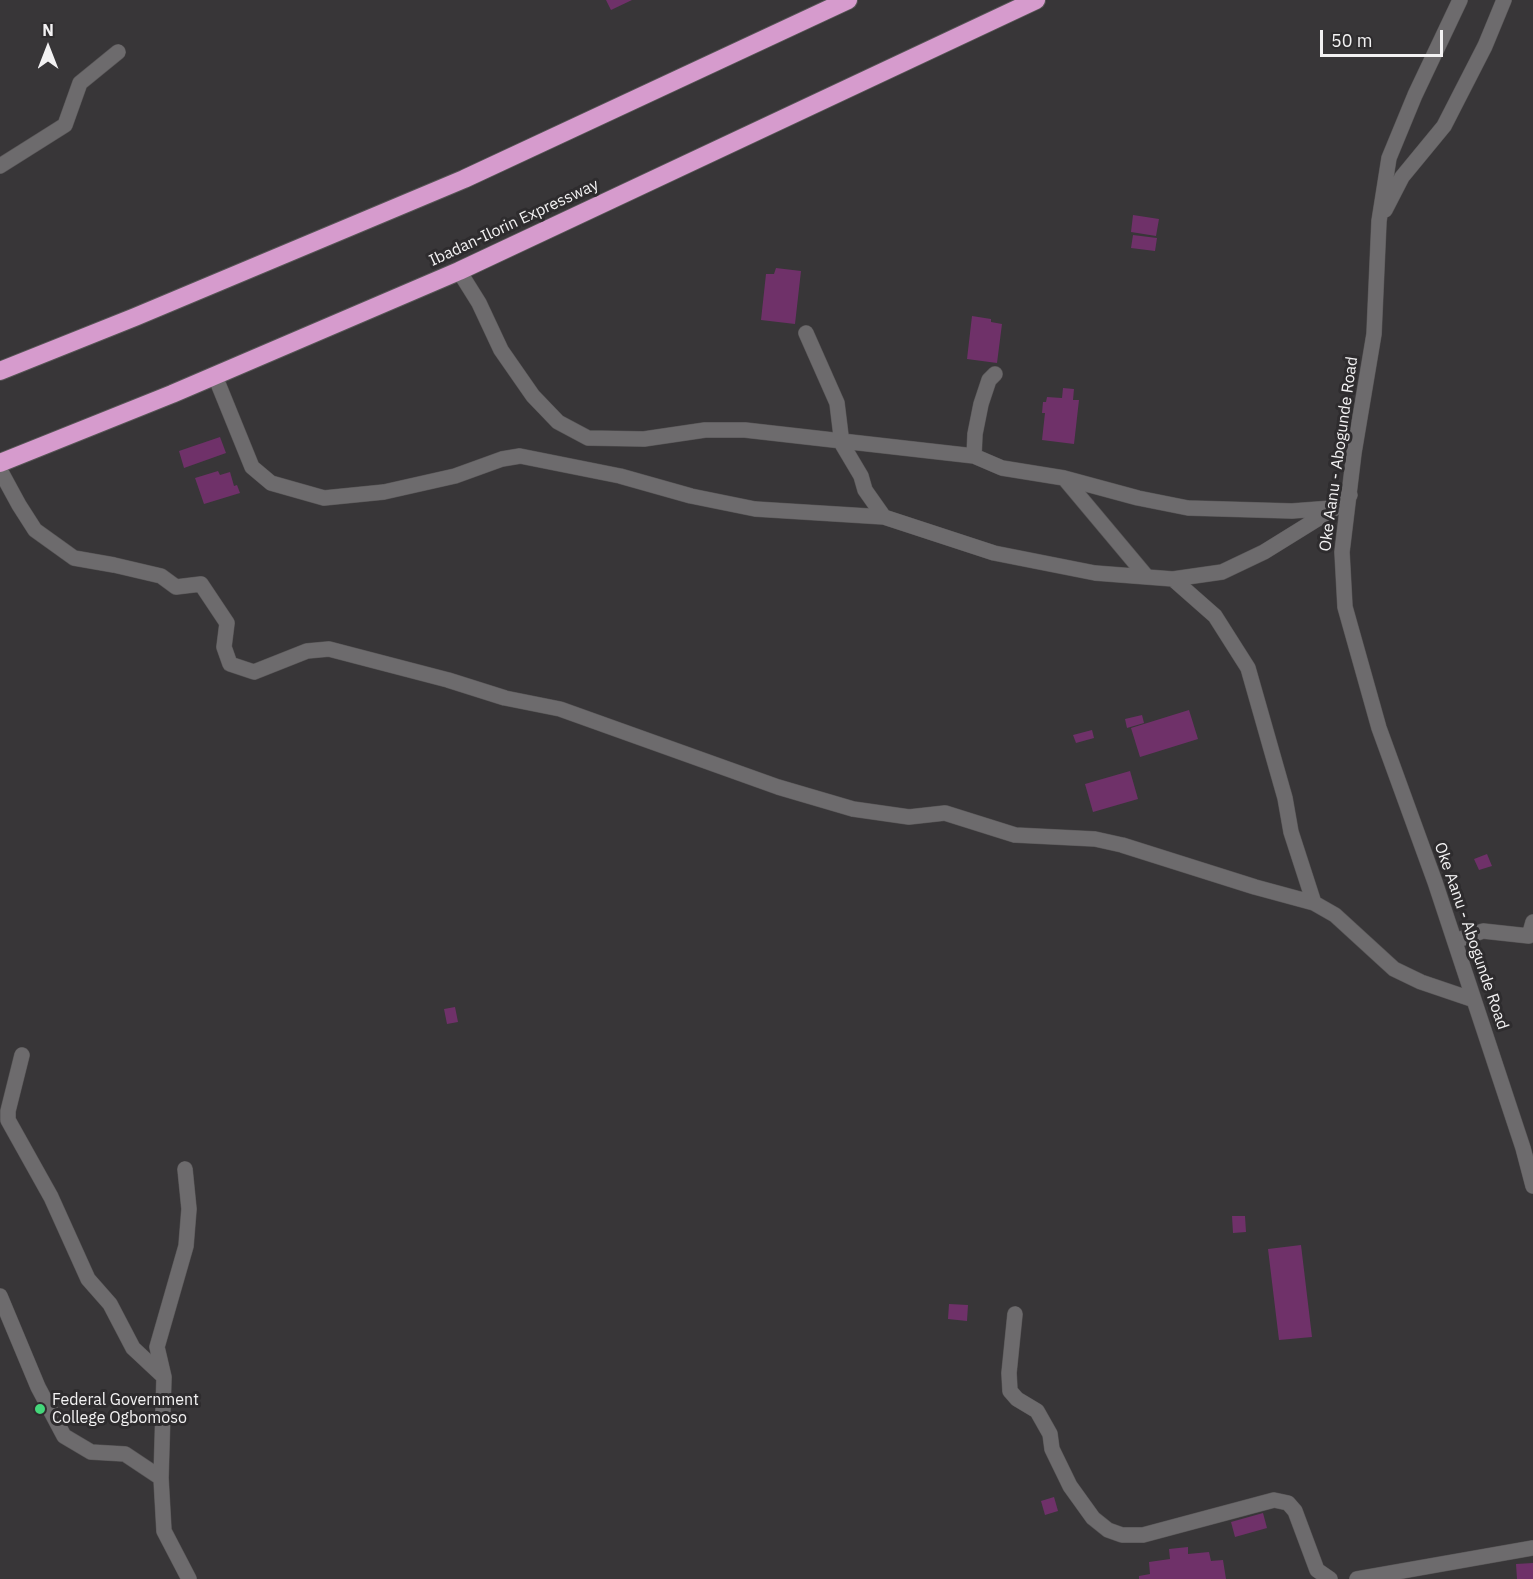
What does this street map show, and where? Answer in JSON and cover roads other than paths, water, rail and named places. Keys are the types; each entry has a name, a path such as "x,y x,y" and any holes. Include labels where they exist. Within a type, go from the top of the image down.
{"highway":[{"path":"0,372 464,178 848,0"},
{"name":"Ibadan-Ilorin Expressway","path":"0,463 215,376 459,271 1036,0"}],"street":[{"name":"Oke Aanu - Abogunde Road","path":"1460,0 1389,158 1379,221 1374,334 1354,453 1342,552 1345,607 1378,728 1455,941 1523,1148 1533,1186"},
{"path":"1379,221 1402,177 1444,126 1485,46 1504,0"},
{"path":"0,166 65,125 80,83 118,52"},
{"path":"459,271 479,303 501,350 533,396 558,422 588,438 644,439 705,429 745,429 974,456 1002,468 1064,478 1138,498 1188,508 1292,511 1335,508"},
{"path":"807,333 837,403 841,440 861,476 865,490 884,517"},
{"path":"974,456 975,434 981,404 989,380 995,374"},
{"path":"215,376 252,467 271,483 324,498 384,492 455,476 502,459 520,456 609,474 692,496 756,509 884,517 994,553 1095,573 1173,579 1222,572 1264,552 1335,508 1350,495"},
{"path":"0,470 35,530 74,558 114,564 161,576 176,587 201,584 226,623 224,647 230,664 246,670 254,672 307,651 329,649 505,698 560,709 778,787 853,809 909,817 945,813 1014,835 1095,839 1314,903 1335,915 1394,969 1421,982 1474,1000"},
{"path":"1064,478 1147,577"},
{"path":"1173,579 1215,616 1248,668 1286,798 1292,832 1314,903"},
{"path":"1455,941 1483,931 1529,936 1533,922"},
{"path":"22,1054 8,1111 9,1120 51,1197 88,1279 110,1304 133,1348 164,1377"},
{"path":"185,1169 189,1209 186,1246 157,1347 164,1377 161,1478 164,1531 189,1579"},
{"path":"0,1296 38,1387 64,1436 91,1452 125,1454 161,1478"},
{"path":"1014,1314 1009,1373 1010,1391 1017,1399 1037,1411 1050,1434 1053,1449 1070,1486 1093,1518 1108,1530 1122,1535 1143,1535 1274,1500 1288,1503 1295,1511 1317,1570 1330,1579"},
{"path":"1357,1579 1413,1574 1533,1548"}],"place":[{"name":"Federal Government College Ogbomoso","path":"40,1409"}]}
